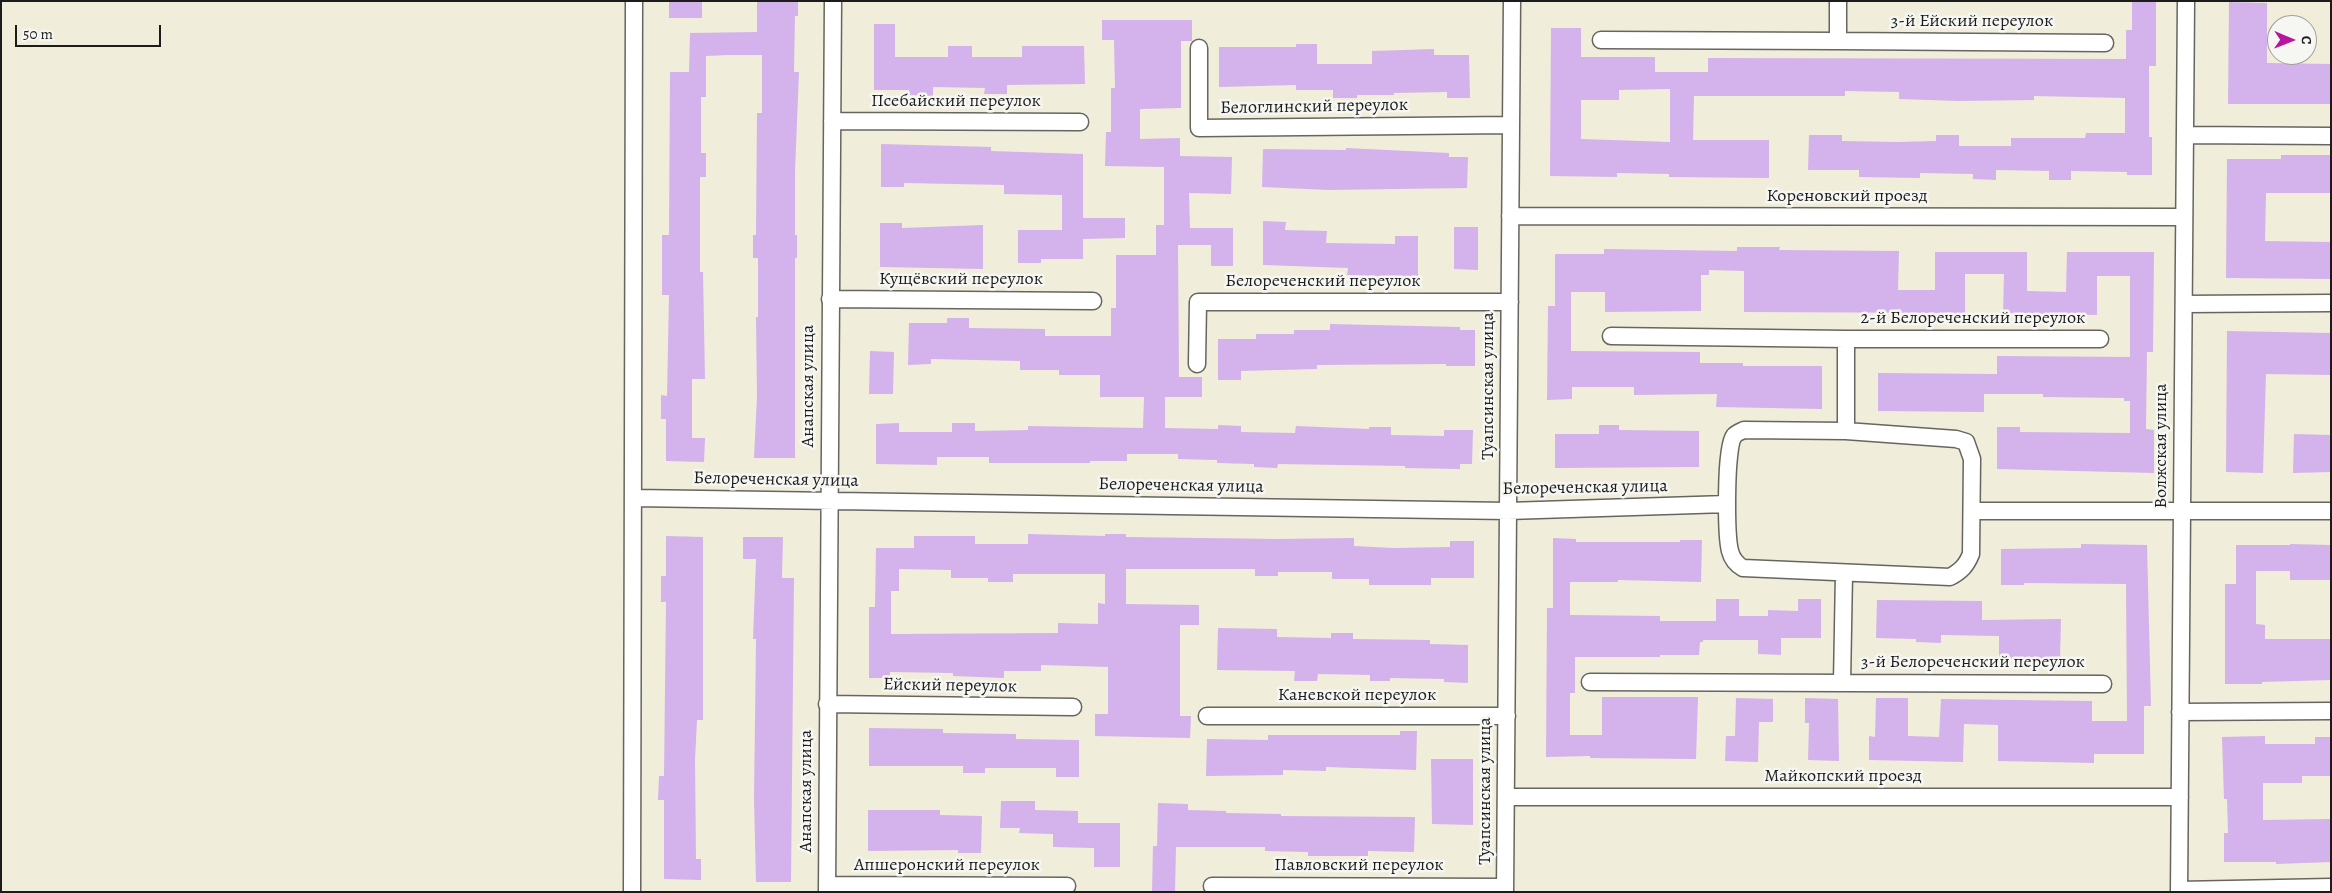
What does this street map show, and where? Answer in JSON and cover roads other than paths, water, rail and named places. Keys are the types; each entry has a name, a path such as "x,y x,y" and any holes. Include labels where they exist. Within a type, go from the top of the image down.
{"street":[{"path":"632,892 634,1"},
{"name":"Анапская улица","path":"827,888 828,500 833,1"},
{"name":"Туапсинская улица","path":"1505,889 1512,1"},
{"path":"1838,1 1838,41"},
{"name":"Волжская улица","path":"2179,891 2186,1"},
{"name":"3-й Ейский переулок","path":"1600,40 2105,43"},
{"name":"Белоглинский переулок","path":"1199,48 1199,128 1511,125"},
{"name":"Псебайский переулок","path":"832,121 1080,122"},
{"path":"2185,135 2331,136"},
{"name":"Кореновский проезд","path":"1510,216 2184,217"},
{"name":"Кущёвский переулок","path":"830,299 1092,301"},
{"name":"Белореченский переулок","path":"1197,364 1198,302 1510,302"},
{"path":"2184,304 2331,303"},
{"name":"2-й Белореченский переулок","path":"1611,336 1846,340 2100,339"},
{"name":"2-й Белореченский переулок","path":"1846,340 1846,431"},
{"path":"1744,430 1846,431 1956,439 1966,442 1972,459 1971,554 1961,571 1950,577 1743,568 1737,565 1729,550 1728,504 1729,451 1734,436 1744,430"},
{"name":"Белореченская улица","path":"634,498 1508,511 1728,504"},
{"path":"1972,511 2331,511"},
{"name":"3-й Белореченский переулок","path":"1842,683 1844,573"},
{"name":"3-й Белореченский переулок","path":"1590,682 2103,684"},
{"name":"Ейский переулок","path":"828,704 1072,707"},
{"path":"2180,712 2331,711"},
{"name":"Каневской переулок","path":"1207,716 1506,716"},
{"name":"Майкопский проезд","path":"1506,796 2180,797"},
{"name":"Апшеронский переулок","path":"827,888 1067,886"},
{"name":"Павловский переулок","path":"1212,886 1505,889"},
{"path":"2179,891 2331,887"}]}
